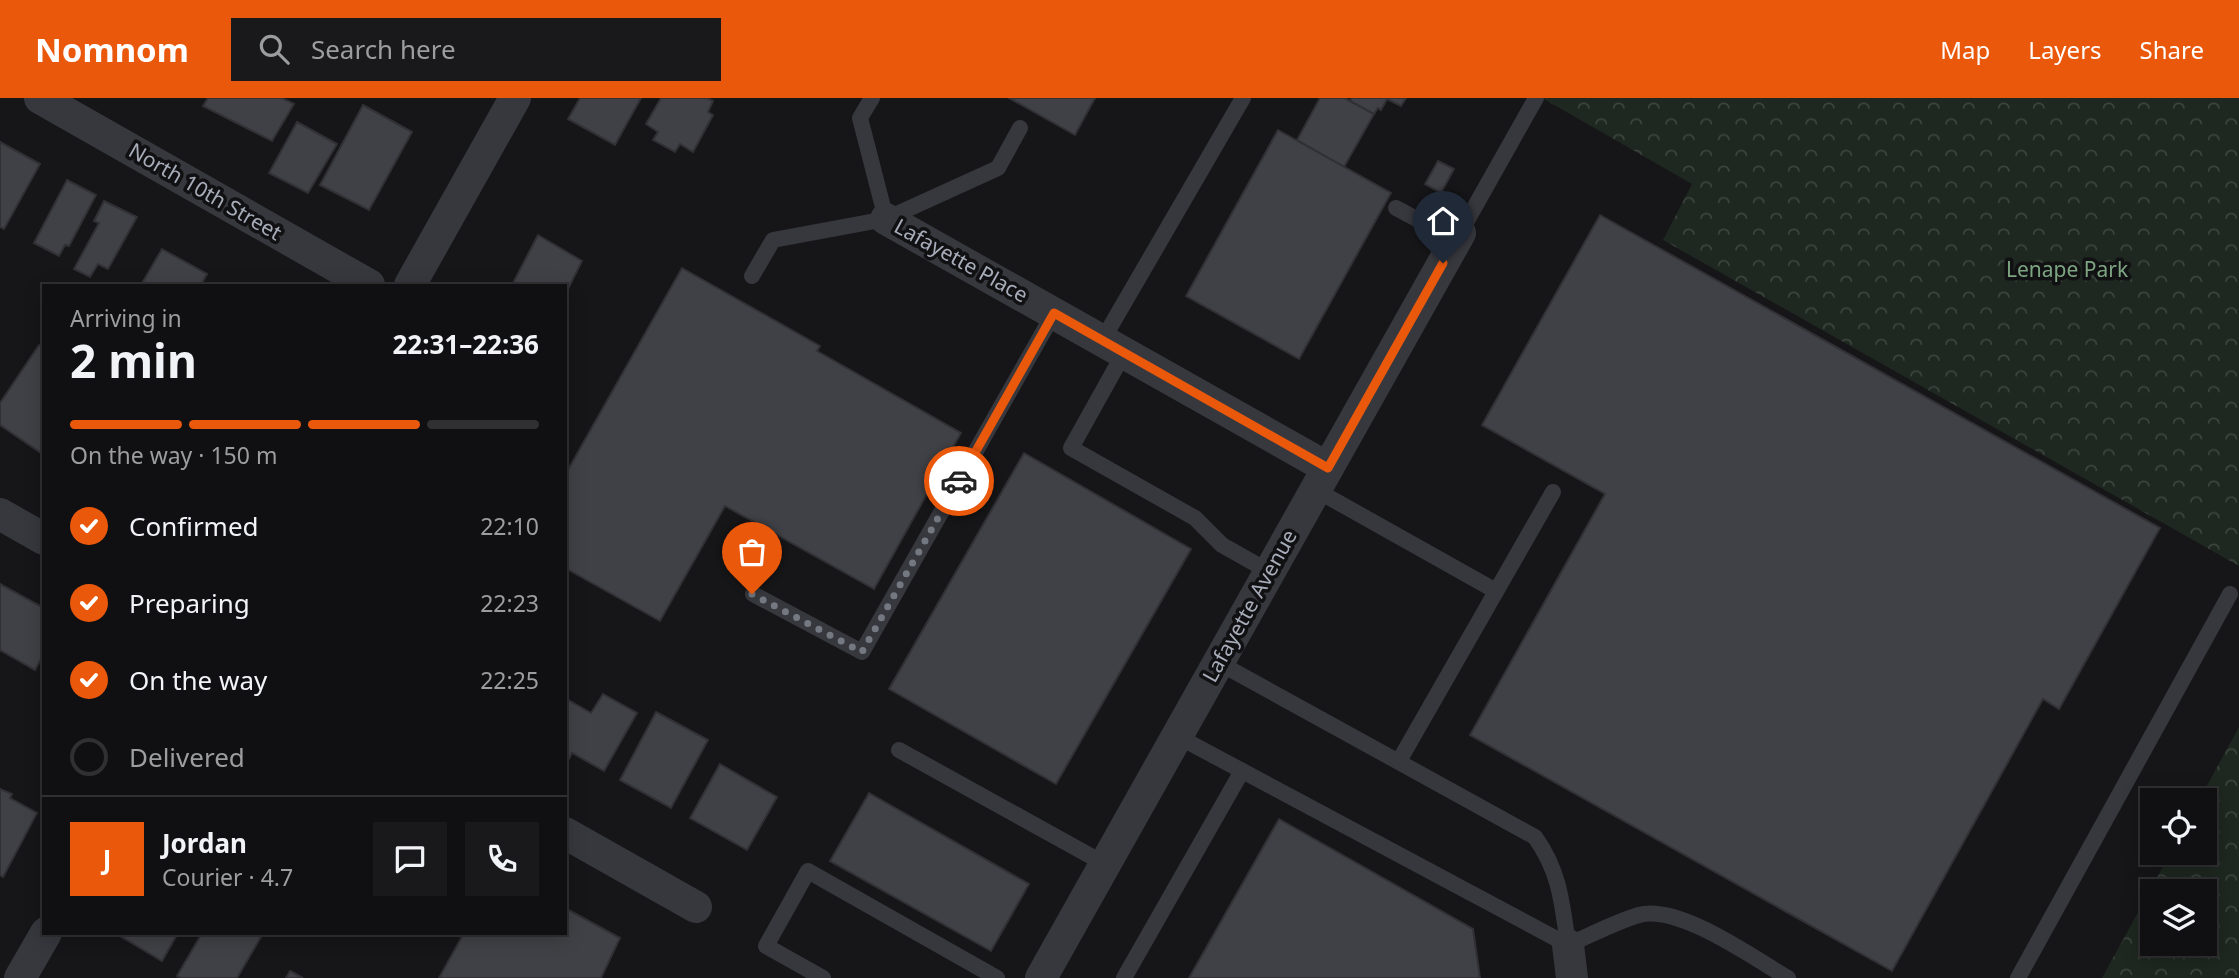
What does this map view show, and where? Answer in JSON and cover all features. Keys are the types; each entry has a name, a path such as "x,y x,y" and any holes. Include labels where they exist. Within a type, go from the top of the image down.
{"street":[{"name":"North 10th Street","path":"40,98 367,284"},
{"path":"411,284 515,98"},
{"name":"Lafayette Place","path":"886,219 1113,347 1322,479"},
{"name":"Lafayette Avenue","path":"1041,978 1458,237"},
{"path":"0,514 42,538"},
{"path":"567,834 696,907"},
{"path":"19,972 45,935"}],"lane":[{"path":"872,98 860,118 886,219"},
{"path":"1243,98 1113,347 1070,448 1195,518 1222,545 1270,572"},
{"path":"1396,208 1458,237 1536,98"},
{"path":"752,276 773,240 886,219 998,169 1020,128"},
{"path":"752,594 862,652 1054,313"},
{"path":"1322,479 1496,591"},
{"path":"1399,761 1553,492"},
{"path":"2018,978 2230,594"},
{"path":"1219,663 1535,837 1551,859 1575,967"},
{"path":"1177,736 1242,771 1575,967"},
{"path":"899,750 1105,864"},
{"path":"1124,978 1242,771"},
{"path":"823,978 766,946 808,871 998,978"},
{"path":"1575,967 1641,915 1657,915 1692,925 1788,978"}],"green space":[{"name":"Lenape Park","path":"1542,98 2239,98 2239,566 1663,240 1692,184"},
{"path":"2239,727 2239,978 2102,978 2140,909 2140,956 2217,956 2217,879 2156,879 2164,865 2217,865 2217,788 2206,788"}],"building":[{"path":"208,98 282,98 294,104 272,141 203,106"},
{"path":"580,98 641,98 615,145 568,119"},
{"path":"661,98 707,98 713,101 708,112 713,115 693,152 680,144 675,152 653,140 658,132 646,124"},
{"path":"1009,98 1095,98 1075,135"},
{"path":"1320,98 1345,98 1374,114 1344,167 1297,140"},
{"path":"1352,98 1406,98 1401,106 1387,99 1381,110 1378,108 1374,114 1350,101"},
{"path":"363,105 412,132 369,210 320,185"},
{"path":"297,122 337,144 308,193 269,173"},
{"path":"1278,130 1391,193 1299,359 1186,296"},
{"path":"0,142 40,164 4,229 0,227"},
{"path":"1438,161 1454,169 1441,193 1425,184"},
{"path":"67,180 96,195 69,246 65,245 59,256 34,243"},
{"path":"104,201 137,217 108,269 98,264 90,277 74,269 99,223 94,221"},
{"path":"1600,215 2160,528 2059,709 2043,699 1892,971 1470,735 1605,494 1482,425"},
{"path":"538,235 582,261 567,291 567,284 513,284"},
{"path":"162,249 207,274 202,284 142,284"},
{"path":"682,268 820,346 817,351 961,433 874,589 725,506 660,621 567,569 567,471"},
{"path":"39,345 42,347 42,454 0,425 0,403"},
{"path":"1024,453 1191,549 1056,784 889,689"},
{"path":"0,584 42,607 42,657 35,670 0,650"},
{"path":"603,694 637,713 604,771 572,753 569,759 567,758 567,699 591,713"},
{"path":"656,712 708,740 671,808 620,780"},
{"path":"720,764 777,797 747,850 690,818"},
{"path":"0,789 12,794 10,798 37,813 3,877 0,875"},
{"path":"869,793 1029,884 991,951 830,861"},
{"path":"1279,819 1473,929 1480,978 1189,978"},
{"path":"567,909 620,938 601,978 439,978 463,935 567,935"},
{"path":"118,935 177,935 162,961"},
{"path":"201,935 261,937 237,978 177,976"},
{"path":"290,971 303,978 286,978"}],"way so far":[{"path":"752,594 862,652 959,481"}],"route":[{"path":"959,481 1054,313 1328,468 1443,263"}]}
